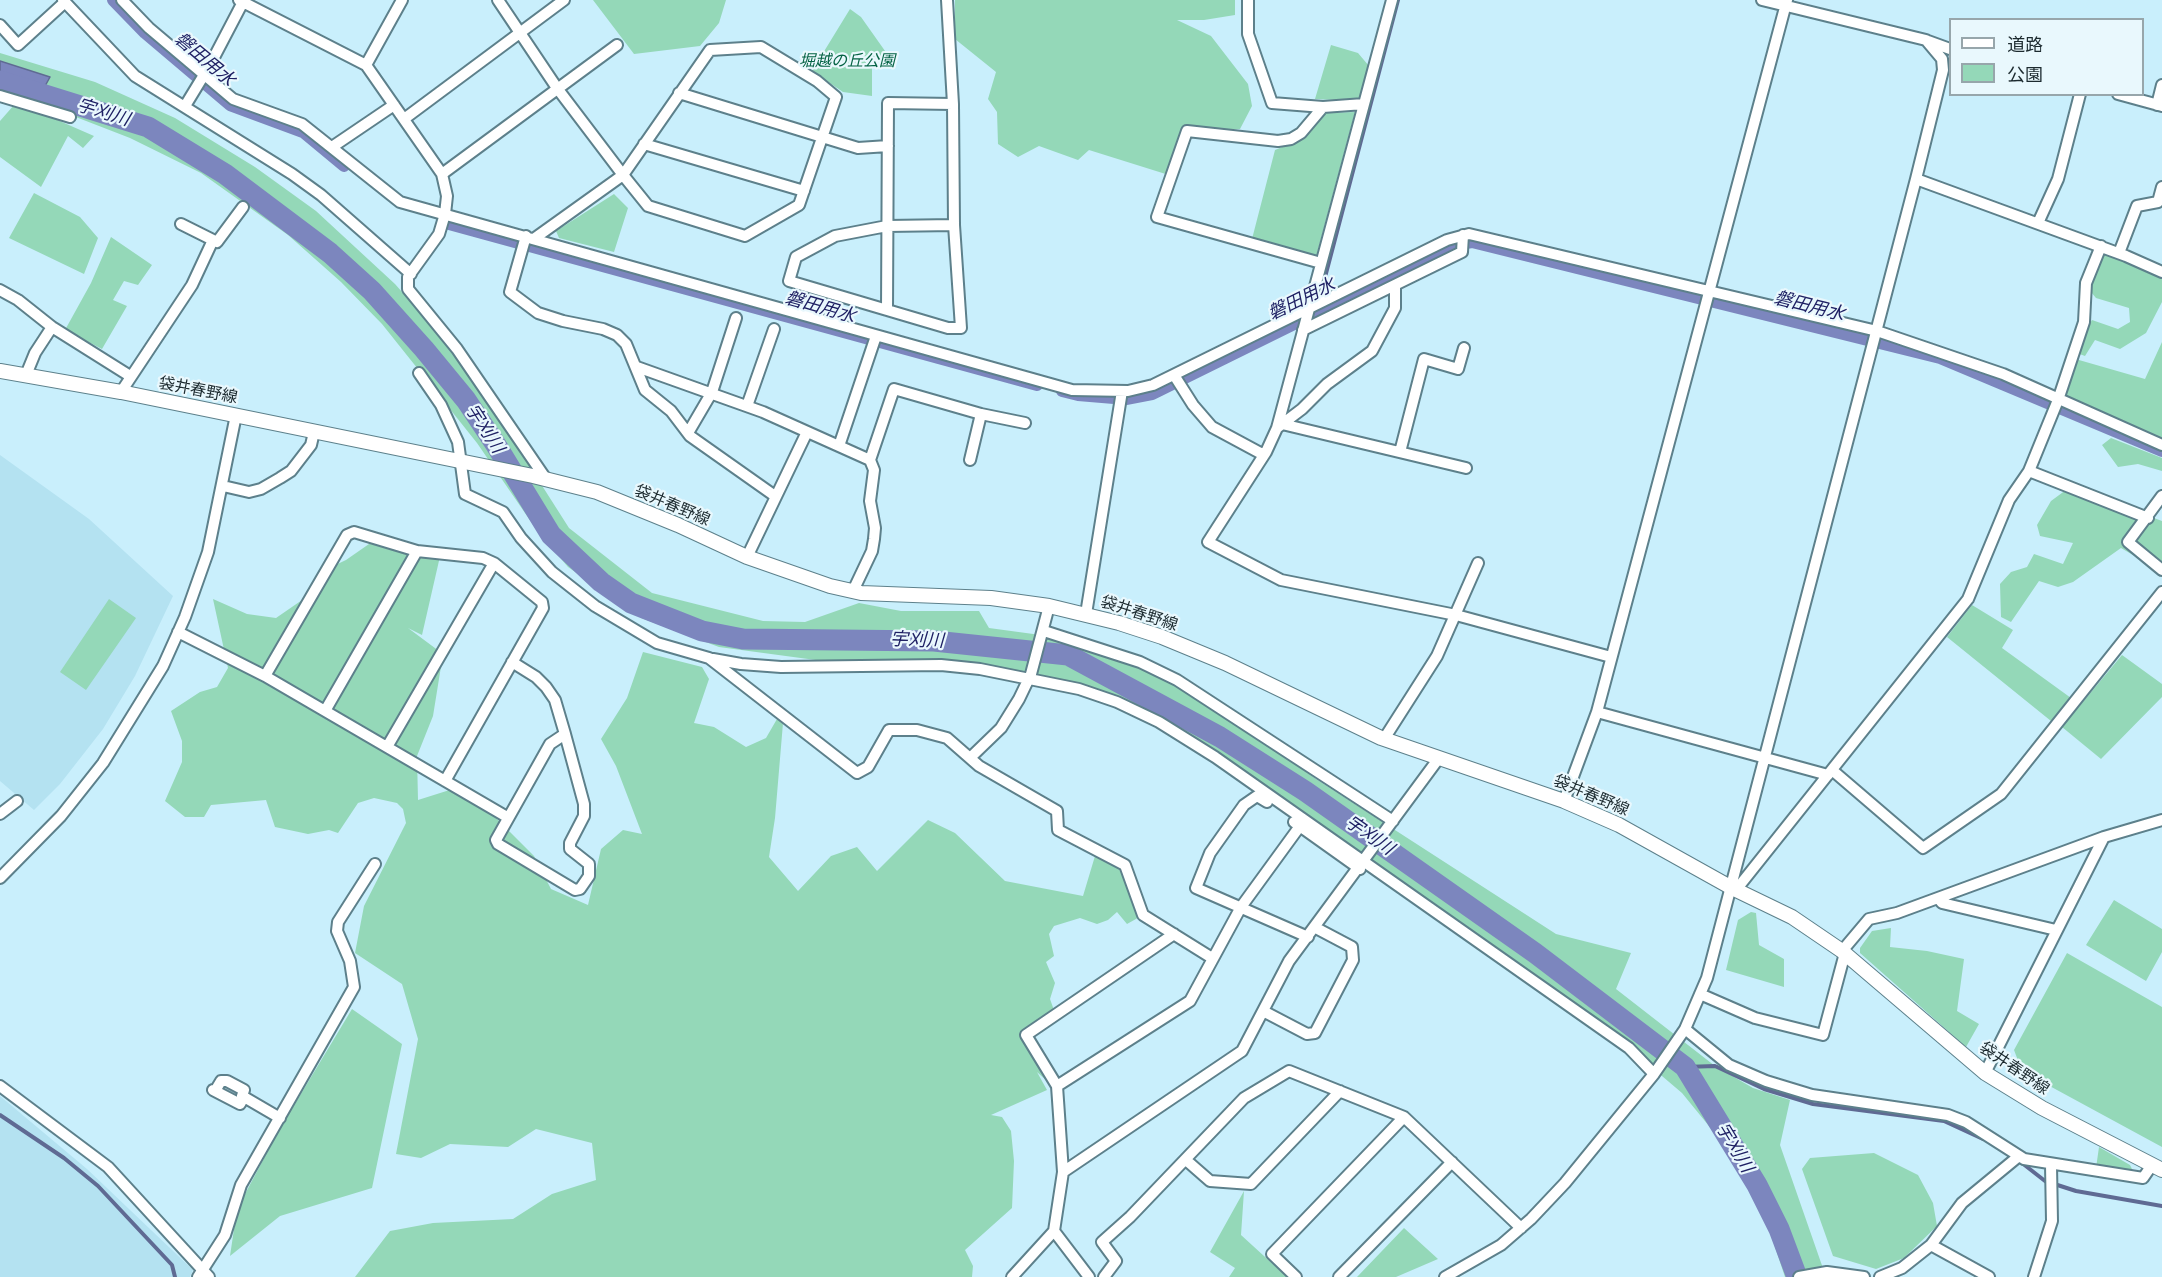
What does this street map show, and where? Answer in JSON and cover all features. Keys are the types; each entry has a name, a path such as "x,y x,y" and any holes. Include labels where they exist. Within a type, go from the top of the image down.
{"main road":[{"name":"袋井春野線","path":"0,371 236,415 540,478 597,492 792,575 853,591 991,598 1049,606 1086,614 1162,637 1225,663 1384,739 1564,801 1619,825 1734,889 1792,917 1843,952 1985,1073 2042,1108 2157,1168"}],"street":[{"path":"122,0 149,28 203,76 233,99 302,124 384,193 400,202 527,241 1072,390 1122,391 1154,384 1447,240 1463,235 1485,236 1877,331 2003,374 2162,445"},
{"path":"366,65 402,0"},
{"path":"498,0 557,88 623,175 648,206 745,236 799,205 836,97 818,81 761,47 710,50 623,175 527,241 510,292 538,313 617,335 626,344 645,390 671,411 688,433 775,496"},
{"path":"404,119 564,0"},
{"path":"947,0 954,225 961,328 948,328 789,281 796,257 835,236 887,226 954,225"},
{"path":"1248,0 1248,34 1272,103 1323,107 1364,105"},
{"path":"1392,0 1303,330 1280,426 1208,542 1281,580 1456,615 1611,657"},
{"path":"1762,0 1787,3 1926,40 1949,49"},
{"path":"0,25 18,45 64,1 135,76 321,195 411,274"},
{"path":"184,106 203,76 242,1 366,65 442,174 447,196 439,234 411,274 408,289 457,349 540,478"},
{"path":"1564,801 1597,712 1787,3"},
{"path":"1444,1277 1501,1245 1565,1183 1654,1074 1685,1029 1707,978 1734,889 1943,70 1942,59 1926,40"},
{"path":"442,174 617,45"},
{"path":"2125,96 2159,105 2162,85"},
{"path":"679,93 858,148 888,146"},
{"path":"0,96 70,117"},
{"path":"2038,223 2058,179 2079,96"},
{"path":"887,310 888,104 952,104"},
{"path":"332,147 394,105"},
{"path":"1322,263 1157,217 1187,131 1278,141 1291,139 1301,133 1323,107"},
{"path":"644,144 804,191"},
{"path":"1916,178 2101,246 2162,272"},
{"path":"2119,253 2137,206 2158,202 2162,187"},
{"path":"181,224 217,242 243,207"},
{"path":"1303,330 1462,252 1463,235"},
{"path":"120,392 192,285 213,240"},
{"path":"1734,889 1968,599 2008,500 2029,471 2058,400 2084,322 2086,283 2101,246"},
{"path":"1280,426 1327,384 1372,351 1395,308 1395,285"},
{"path":"0,290 18,300 52,327 130,376"},
{"path":"688,433 712,392 736,318"},
{"path":"26,375 35,353 52,327"},
{"path":"747,406 774,329"},
{"path":"839,446 876,336"},
{"path":"1400,452 1424,359 1458,369 1464,348"},
{"path":"637,367 712,392 870,460"},
{"path":"419,373 445,413 459,442 465,494 503,512 521,538 552,572 595,606 657,643 709,658 741,664 780,667 941,665 1030,676 1078,688 1117,702 1159,723 1215,757 1630,1049 1654,1074"},
{"path":"1174,375 1192,405 1212,427 1264,455"},
{"path":"853,591 872,551 875,528 870,501 874,470 870,460 894,389 981,414 1025,423"},
{"path":"1086,614 1122,391"},
{"path":"970,460 981,414"},
{"path":"0,878 61,816 103,763 147,694 178,632 208,552 236,415"},
{"path":"1280,426 1466,468"},
{"path":"223,486 249,492 271,484 291,471 311,445 314,432"},
{"path":"747,557 807,432"},
{"path":"2029,471 2148,518"},
{"path":"2162,496 2148,518 2128,542 2162,570"},
{"path":"265,676 347,535 354,532 417,551 483,558 494,563 542,602 543,608 445,781"},
{"path":"325,711 417,551"},
{"path":"387,747 494,563"},
{"path":"1384,739 1437,656 1478,563"},
{"path":"1597,712 1766,758 1830,772 1923,848 2001,794 2162,592"},
{"path":"971,757 1001,728 1030,676 1049,606"},
{"path":"1044,631 1140,662 1177,680 1392,823"},
{"path":"178,632 214,648 265,676 507,817"},
{"path":"709,658 856,773 868,767 889,730 917,730 947,738 979,766 1057,811 1058,830 1125,866 1143,915 1212,958"},
{"path":"512,662 536,677 546,687 555,700 565,734 584,804 584,816 570,843 574,854 589,864 589,876 580,889 575,890 498,844 496,840 550,744 565,734"},
{"path":"1063,1172 1242,1051 1289,961 1364,863 1439,758"},
{"path":"1308,937 1196,888 1210,852 1244,805 1257,796 1300,826 1364,863"},
{"path":"0,814 17,801"},
{"path":"1700,994 1755,1018 1823,1035 1843,952 1869,920 1938,898 2104,837 2162,820"},
{"path":"1057,1086 1190,1000 1240,907 1300,826"},
{"path":"1985,1073 2104,837"},
{"path":"0,1086 108,1167 203,1274 225,1235 241,1185 354,987 350,961 337,931 338,922 375,864"},
{"path":"1938,898 1941,903 2056,930"},
{"path":"1263,1011 1307,1034 1315,1033 1353,960 1352,947 1316,927"},
{"path":"1012,1277 1054,1232 1063,1172 1057,1086 1026,1035 1174,934"},
{"path":"1685,1029 1729,1065 1766,1081 1812,1095 1948,1115 1966,1122 2019,1156 2051,1165 2143,1178 2157,1168"},
{"path":"1104,1277 1116,1261 1102,1242 1130,1217 1244,1098 1288,1071 1404,1117 1521,1228"},
{"path":"214,1090 221,1081 227,1081 244,1090 242,1096 244,1098 280,1118"},
{"path":"1186,1160 1210,1181 1251,1184 1340,1091"},
{"path":"1296,1277 1272,1254 1404,1117"},
{"path":"1880,1277 1902,1268 1931,1245 1962,1203 2019,1156"},
{"path":"1339,1277 1452,1162"},
{"path":"2038,1276 2052,1221 2051,1165"},
{"path":"1054,1232 1089,1277"},
{"path":"1931,1245 1989,1277"},
{"path":"1799,1277 1827,1272 1864,1277"}],"shaded area":[{"path":"0,455 89,519 173,596 135,676 103,729 60,784 34,810 0,781"},
{"path":"0,1096 87,1169 193,1270 190,1277 0,1277"}],"green space":[{"path":"593,0 726,0 719,23 700,46 634,54"},
{"path":"955,0 1235,0 1235,15 1204,20 1177,20 1211,36 1248,84 1252,106 1240,129 1182,133 1172,176 1089,150 1078,160 1039,146 1018,157 998,144 997,112 988,99 996,72 955,39"},
{"name":"堀越の丘公園","path":"850,9 861,17 890,58 877,56 872,60 872,96 843,92 812,71"},
{"path":"1331,45 1358,53 1369,66 1358,101 1315,99"},
{"path":"0,53 95,82 175,118 255,167 316,211 395,284 462,360 569,528 652,593 763,621 805,622 859,603 901,611 979,611 989,628 1048,636 1170,676 1316,779 1556,934 1631,953 1616,989 1715,1066 1753,1088 1790,1100 1780,1145 1826,1277 1785,1277 1764,1214 1722,1142 1682,1093 1629,1048 1522,968 1342,839 1189,736 1110,695 986,665 823,661 719,647 641,618 568,567 538,532 477,443 382,324 341,282 288,235 201,173 130,138 50,107 0,91"},
{"path":"14,105 94,136 83,148 68,136 41,187 0,157 0,121"},
{"path":"1355,112 1316,257 1252,239 1275,150 1304,138 1324,113"},
{"path":"34,193 80,217 98,238 84,274 9,238"},
{"path":"614,194 628,208 614,252 559,238 556,231"},
{"path":"111,237 152,265 138,285 124,281 113,300 127,306 102,349 65,330 91,283"},
{"path":"2101,246 2162,272 2162,302 2146,333 2120,349 2095,340 2085,356 2074,352 2078,340 2092,320 2118,329 2130,322 2129,308 2096,298 2086,286"},
{"path":"2162,342 2162,438 2058,400 2072,358 2145,379"},
{"path":"2111,438 2162,458 2162,471 2138,464 2118,467 2102,445"},
{"path":"2070,487 2162,521 2162,572 2121,548 2073,582 2058,587 2039,581 2011,622 2001,617 2000,584 2011,572 2027,567 2034,554 2063,564 2073,543 2040,536 2037,525 2051,501"},
{"path":"395,542 441,552 422,635 408,628 443,654 433,716 417,756 418,800 456,788 468,790 534,856 551,889 588,905 601,849 623,830 642,834 616,766 601,739 627,698 643,652 702,667 709,679 694,723 714,727 746,747 766,738 777,719 783,723 775,818 769,857 798,891 831,856 857,847 877,871 928,820 955,833 1005,881 1083,896 1095,856 1126,869 1143,915 1127,924 1117,912 1108,920 1097,924 1080,918 1054,926 1049,934 1054,956 1046,962 1055,983 1050,999 1055,1013 1019,1035 1048,1078 1048,1082 1037,1072 1047,1090 991,1115 1002,1117 1011,1131 1014,1161 1012,1208 965,1250 973,1266 972,1277 355,1277 390,1231 433,1223 513,1219 552,1194 596,1180 592,1143 536,1129 508,1147 450,1144 421,1158 396,1154 418,1039 402,984 355,953 364,906 406,823 403,809 397,803 374,798 358,803 338,833 329,830 308,834 275,827 266,800 211,805 204,817 185,817 165,801 182,762 182,741 171,711 200,692 217,687 228,668 213,599 247,614 276,618 305,598 327,569 346,560 369,544"},
{"path":"109,599 136,618 86,690 60,672"},
{"path":"1972,605 2013,630 2002,648 2071,698 2051,721 1947,637"},
{"path":"2122,655 2162,684 2162,697 2101,759 2062,727"},
{"path":"2114,900 2162,929 2162,952 2146,981 2086,945"},
{"path":"1751,912 1756,913 1759,945 1784,959 1784,987 1726,970 1738,920"},
{"path":"1891,928 1890,947 1927,951 1964,959 1957,1011 1979,1024 1966,1047 1860,953 1860,948 1872,931"},
{"path":"2067,953 2162,1007 2162,1147 2022,1071 2014,1050"},
{"path":"352,1009 402,1044 372,1188 280,1216 230,1256 237,1209 278,1132"},
{"path":"2099,1147 2130,1165 2134,1173 2096,1168"},
{"path":"1874,1153 1918,1175 1933,1203 1937,1226 1904,1258 1876,1269 1833,1256 1802,1169 1810,1158"},
{"path":"1244,1191 1241,1235 1287,1277 1229,1277 1235,1268 1210,1252"},
{"path":"1404,1228 1438,1259 1396,1277 1357,1277"}],"water":[{"path":"0,61 50,77 38,99 0,87"}],"waterway":[{"name":"磐田用水","path":"113,0 145,33 230,105 303,132 344,166"},
{"path":"1319,300 1398,0"},
{"name":"宇刈川","path":"0,81 148,127 225,174 330,253 372,291 466,400 551,535 601,582 631,603 702,631 743,639 934,641 1068,655 1220,737 1305,791 1535,953 1685,1067 1757,1185 1779,1229 1797,1277"},
{"name":"磐田用水","path":"449,224 1037,385"},
{"name":"磐田用水","path":"1062,391 1078,395 1126,399 1152,394 1454,245 1472,242 1940,358 2162,451"},
{"path":"1685,1067 1715,1066 1764,1089 1813,1104 1944,1121 1983,1139"},
{"path":"0,1115 64,1158 98,1186 172,1265 175,1277"},
{"path":"2022,1163 2045,1181 2076,1191 2162,1206"}]}
